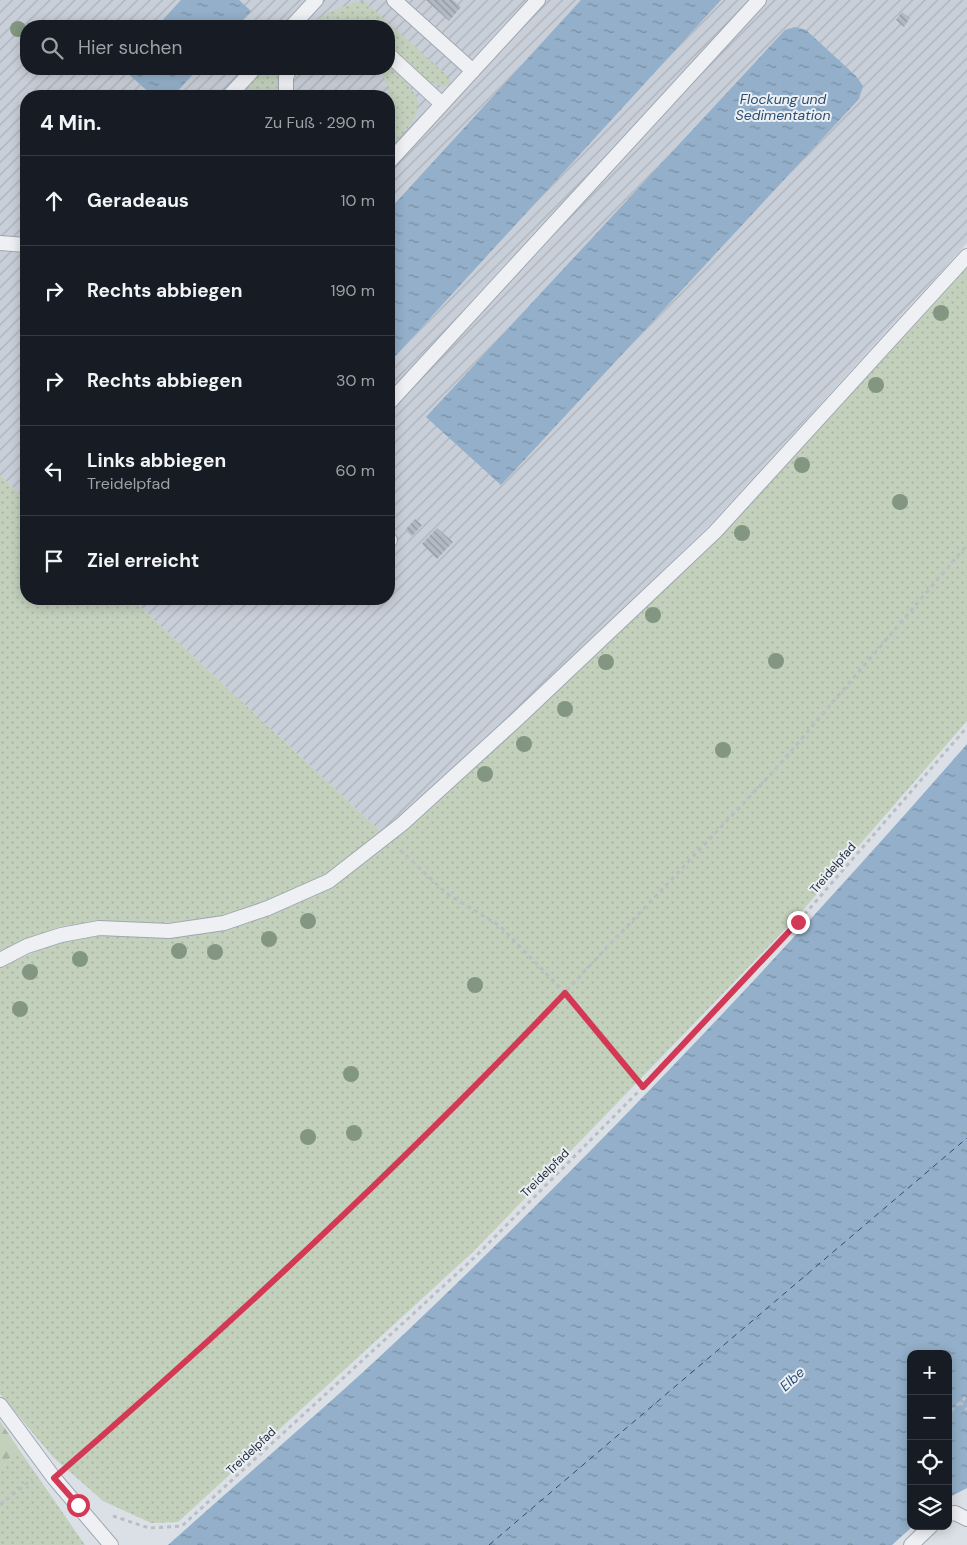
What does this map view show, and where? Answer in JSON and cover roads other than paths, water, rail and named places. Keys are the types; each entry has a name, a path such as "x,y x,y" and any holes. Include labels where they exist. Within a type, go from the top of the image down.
{"lane":[{"path":"298,20 316,0"},
{"path":"394,0 473,71"},
{"path":"395,155 537,0"},
{"path":"395,396 759,0"},
{"path":"395,61 442,104"},
{"path":"235,90 248,75"},
{"path":"286,90 287,75"},
{"path":"0,243 20,245"},
{"path":"0,960 27,946 61,935 99,928 169,931 224,922 268,908 329,881 386,837 515,721 715,532 967,256"},
{"path":"0,1405 50,1473 111,1545"},
{"path":"952,1513 967,1519"},
{"path":"911,1545 927,1530"}],"water":[{"path":"181,0 239,0 251,11 243,20 163,20"},
{"path":"581,0 721,0 395,356 395,203"},
{"name":"Flockung und Sedimentation","path":"795,27 806,30 856,76 863,86 859,99 501,485 426,417 785,30"},
{"path":"130,75 192,75 179,90 146,90"},
{"name":"Elbe","path":"967,744 967,1488 952,1496 952,1350 907,1350 907,1530 909,1530 892,1545 168,1545 395,1343 496,1245 703,1034 902,818"}]}
